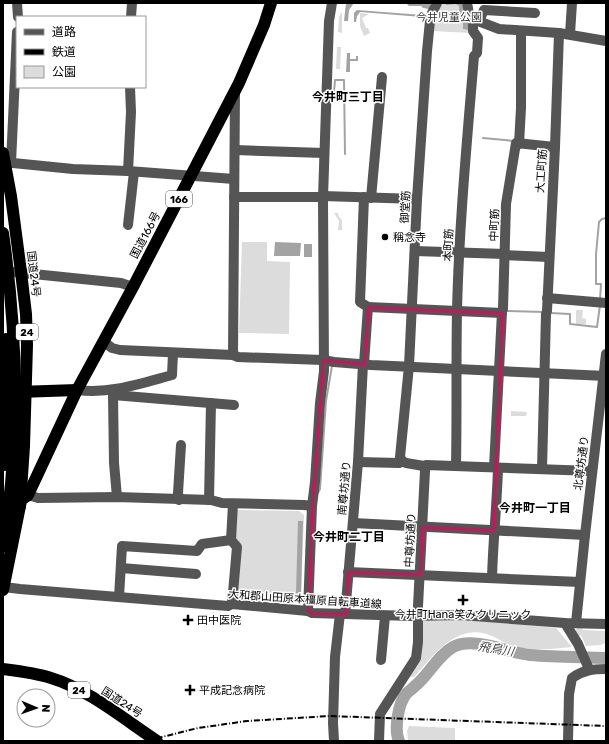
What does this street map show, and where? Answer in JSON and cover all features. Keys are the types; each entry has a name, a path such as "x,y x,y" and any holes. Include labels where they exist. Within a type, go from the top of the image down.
{"highway":[{"name":"国道166号","path":"20,506 21,500 28,495 77,390 133,287 235,91 264,25 271,3"},
{"name":"国道24号","path":"3,588 20,506 24,446 25,392 27,380 26,314 19,276 6,160"},
{"path":"3,180 19,276"},
{"path":"3,233 11,306 16,388 13,479 3,547"},
{"path":"3,305 6,338 7,436 3,494"},
{"path":"3,391 25,392 77,390"},
{"name":"国道24号","path":"3,669 51,678 66,683 106,706 157,741"}],"street":[{"path":"17,3 18,16"},
{"path":"131,16 132,3"},
{"path":"308,611 312,506 320,402 324,371 323,197 329,21 332,3"},
{"name":"御堂筋","path":"402,461 400,457 409,366 417,199 430,21 437,3"},
{"name":"本町筋","path":"456,466 455,398 460,253 467,137 474,56 477,53 478,38 473,31 475,22 469,14 467,3"},
{"path":"570,34 572,3"},
{"path":"535,13 484,10 475,22 499,29 521,32 570,34 606,41"},
{"name":"中町筋","path":"492,578 506,204 517,143 521,108 521,32"},
{"name":"大工町筋","path":"542,469 544,372 559,33"},
{"path":"16,69 6,160 73,169 234,180"},
{"path":"382,77 367,198 360,302 368,307 502,311"},
{"path":"128,225 131,172 130,88"},
{"path":"233,355 235,91"},
{"path":"517,143 555,147"},
{"path":"235,150 324,153"},
{"path":"234,197 417,199"},
{"path":"415,251 549,257"},
{"path":"3,271 19,276 121,283 133,287"},
{"path":"547,298 606,303"},
{"name":"南尊坊通り","path":"334,741 334,657 343,614 353,523 368,307"},
{"path":"103,341 112,348 120,350 605,376"},
{"path":"113,393 172,375 173,353"},
{"name":"北尊坊通り","path":"576,623 592,471 605,376 606,354"},
{"path":"77,390 234,405"},
{"path":"113,393 114,463 117,497"},
{"path":"209,500 212,403"},
{"path":"179,500 178,493 181,445"},
{"path":"358,462 399,463 402,461 424,466 592,471"},
{"name":"中尊坊通り","path":"379,741 380,714 416,658 418,642 424,466"},
{"path":"28,495 38,498 117,497 209,500 233,504 312,506"},
{"path":"232,604 236,547 231,540 233,504"},
{"path":"353,523 585,534"},
{"path":"119,597 122,546 196,551 202,544 231,540"},
{"path":"121,568 196,574"},
{"path":"348,572 580,582"},
{"name":"大和郡山田原本橿原自転車道線","path":"3,588 228,606 232,604 308,611 312,613 384,616 460,615 565,623 606,624"},
{"path":"381,660 384,616"},
{"path":"565,623 578,644 588,667"},
{"path":"568,741 569,694 572,678 588,667 606,669"}],"highlighted area":[{"path":"368,307 502,313 493,530 422,527 420,574 348,572 345,614 312,613 308,611 312,506 323,360 364,364"}],"green space":[{"name":"今井児童公園","path":"441,3 463,3 471,22 471,33 432,31 433,20"},
{"path":"342,12 342,33 338,32 339,17"},
{"path":"360,13 369,14 362,18 370,33 364,36 360,26"},
{"path":"337,47 341,47 340,69 336,69"},
{"path":"334,213 338,213 342,220 342,230 338,230 339,221"},
{"path":"242,242 267,242 267,261 290,262 289,334 239,333"},
{"path":"576,310 583,310 582,318 586,319 586,324 576,324"},
{"path":"511,411 527,412 526,416 511,416"},
{"path":"236,510 299,511 304,515 301,597 297,601 242,596 238,593 235,539"},
{"path":"433,618 556,628 572,647 531,649 517,647 487,634 472,632 453,639 444,645 414,677 406,677 421,621"},
{"path":"578,627 582,628 583,630 606,631 606,643 586,646 581,635 577,637 575,631"},
{"path":"409,726 455,728 455,741 408,741 407,731"}],"shaded area":[{"path":"346,3 354,3 349,10 348,21 344,21"},
{"path":"406,3 431,3 429,9 421,6 409,6"},
{"path":"446,3 462,4 464,18 470,22 469,30 463,29 463,23 460,21 459,6 456,4 446,5"},
{"path":"357,10 423,15 422,17 360,12 357,16 356,22 354,22 354,13"},
{"path":"347,53 350,53 350,59 356,59 356,56 358,56 358,61 350,61 350,72 346,72"},
{"path":"275,242 301,243 300,256 274,256"},
{"path":"304,244 312,244 312,257 304,257"},
{"path":"298,521 303,521 301,594 296,593"}],"waterway":[{"path":"334,92 335,80 344,80 345,154"},
{"path":"483,138 514,141"},
{"path":"600,299 601,284 596,284 596,254 599,222 606,218"},
{"path":"550,313 570,314 570,324 597,327 600,305"},
{"path":"506,311 544,312"},
{"path":"318,493 320,489 326,401 332,366"},
{"name":"飛鳥川","path":"399,741 397,724 403,698 425,677 442,655 453,647 471,643 491,646 521,654 558,657 606,658"}],"railway":[{"path":"146,741 198,728 247,721 330,716 606,726"}],"place":[{"name":"稱念寺","path":"385,237"},
{"name":"今井町Hana笑みクリニック","path":"463,600"},
{"name":"田中医院","path":"188,620"},
{"name":"平成記念病院","path":"190,690"}],"district":[{"name":"今井町三丁目","path":"348,97"},
{"name":"今井町一丁目","path":"535,508"},
{"name":"今井町二丁目","path":"349,537"}]}
